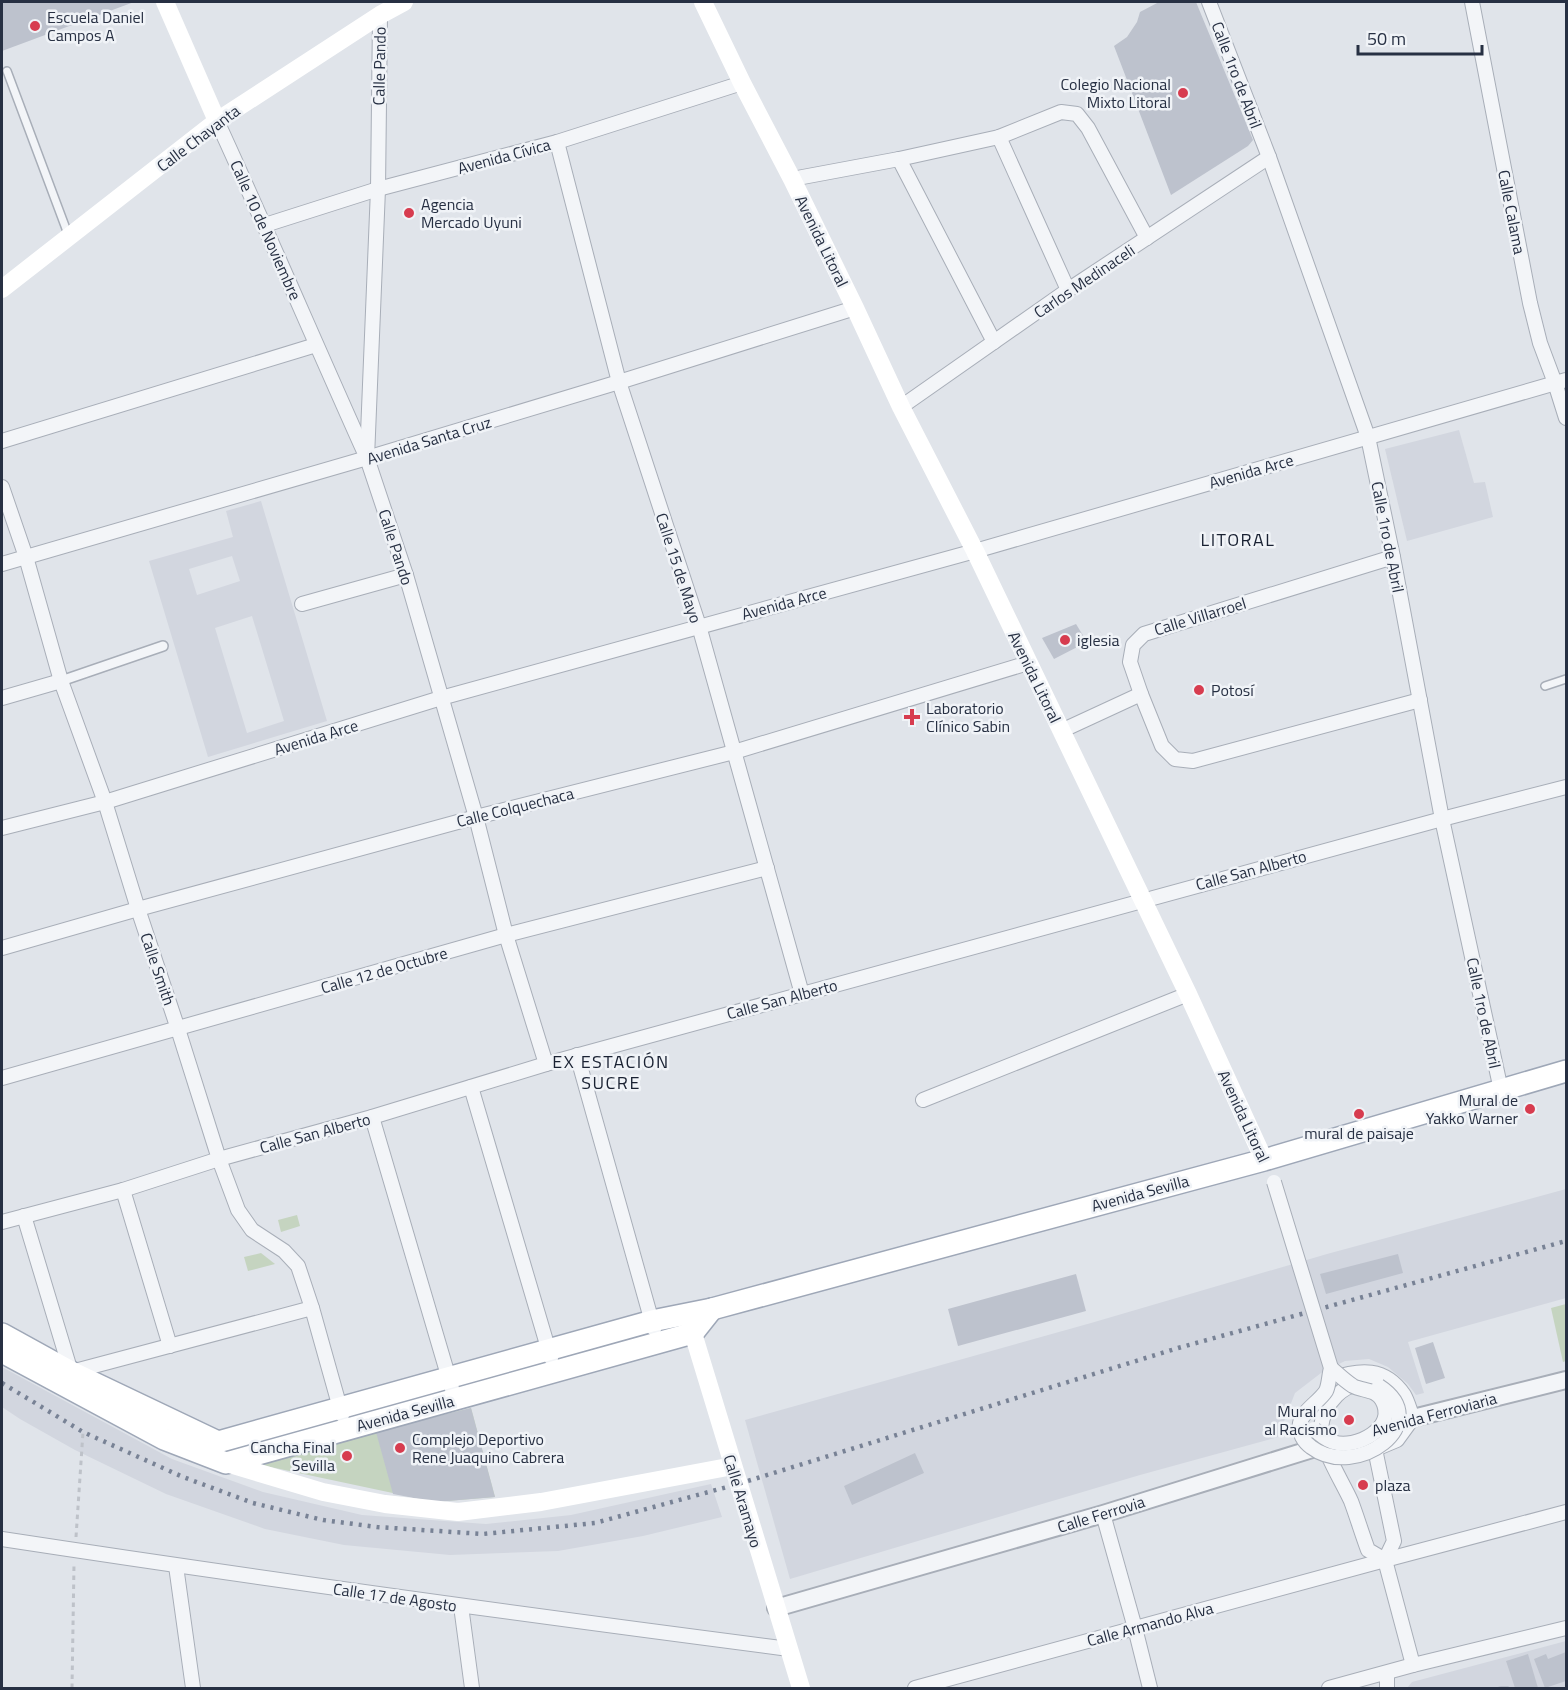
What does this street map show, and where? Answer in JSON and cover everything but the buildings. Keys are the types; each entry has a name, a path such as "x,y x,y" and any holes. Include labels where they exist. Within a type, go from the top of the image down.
{"main road":[{"name":"Calle 10 de Noviembre","path":"165,2 217,122"},
{"name":"Calle Chayanta","path":"2,289 217,122 380,15 404,2"},
{"name":"Avenida Litoral","path":"703,2 792,179 901,407 975,551 1188,994 1264,1160"},
{"name":"Avenida Sevilla","path":"226,1462 658,1342 712,1309 1264,1160 1566,1071"},
{"name":"Avenida Sevilla","path":"2,1334 71,1372 218,1442 448,1376 652,1321 690,1323"},
{"name":"Calle Aramayo","path":"690,1323 801,1689"},
{"path":"2,1352 164,1439 226,1462 323,1492 385,1504 458,1512 541,1502 733,1466"}],"street":[{"name":"Calle 1ro de Abril","path":"1209,2 1269,157 1368,437 1442,819 1501,1090"},
{"name":"Calle Calama","path":"1472,2 1530,303 1540,343 1561,381 1566,418"},
{"name":"Calle Pando","path":"380,15 378,189 367,459 406,575 476,817 506,935 546,1064"},
{"name":"Avenida Cívica","path":"265,225 378,189 557,142 742,83"},
{"path":"792,179 999,137 1061,112 1077,114 1088,128 1147,238"},
{"name":"Calle 10 de Noviembre","path":"217,122 265,225 367,459"},
{"path":"999,137 1068,290"},
{"name":"Calle 15 de Mayo","path":"557,142 619,382 699,626 802,994"},
{"name":"Carlos Medinaceli","path":"901,407 1068,290 1269,157"},
{"path":"899,159 994,342"},
{"name":"Avenida Santa Cruz","path":"2,564 367,459 855,308"},
{"path":"2,441 316,345"},
{"name":"Avenida Arce","path":"2,828 105,802 441,698 975,551 1561,381"},
{"name":"Calle Smith","path":"2,487 26,557 62,681 105,802 219,1159 238,1210 252,1230 284,1251 298,1266 346,1429"},
{"name":"Calle Villarroel","path":"1392,556 1144,634 1132,645 1130,662 1162,746 1175,759 1193,761 1420,700"},
{"path":"302,604 406,575"},
{"path":"2,698 62,681 163,646"},
{"name":"Calle Colquechaca","path":"2,948 476,817 734,752 1028,663"},
{"path":"1061,731 1141,694"},
{"name":"Calle San Alberto","path":"2,1222 123,1190 219,1159 372,1117 577,1055 1566,787"},
{"name":"Calle 12 de Octubre","path":"2,1078 506,935 767,868"},
{"path":"923,1100 1188,994"},
{"path":"577,1055 658,1342"},
{"path":"471,1087 555,1371"},
{"path":"372,1117 455,1399"},
{"name":"Avenida Litoral","path":"1264,1160 1274,1182 1331,1368"},
{"path":"123,1190 170,1346"},
{"path":"24,1216 71,1372 312,1308"},
{"path":"1304,1453 1332,1461 1375,1449 1397,1440 1413,1418 1405,1396 1383,1375 1367,1371 1347,1374 1331,1379 1311,1403 1307,1414 1314,1429 1321,1436 1335,1443 1351,1442 1368,1437 1380,1429 1385,1410 1382,1400 1376,1395 1354,1387 1331,1368 1326,1390 1305,1415 1300,1423 1300,1432 1305,1443 1317,1452 1332,1456 1362,1456 1381,1445 1394,1433 1399,1419 1398,1407 1390,1393 1379,1386 1364,1383 1344,1388 1331,1400 1324,1413 1321,1429 1324,1445 1332,1461 1351,1502 1368,1550 1384,1560 1413,1665"},
{"name":"Avenida Ferroviaria","path":"1304,1453 1413,1418 1566,1380"},
{"path":"1375,1449 1394,1541 1384,1560"},
{"name":"Calle Ferrovia","path":"776,1608 1103,1514 1304,1453"},
{"name":"Calle Armando Alva","path":"915,1689 1566,1512"},
{"path":"1103,1514 1150,1689"},
{"name":"Calle 17 de Agosto","path":"2,1539 461,1606 789,1649"},
{"path":"176,1566 193,1689"},
{"path":"461,1606 472,1689"},
{"path":"1329,1689 1413,1665 1566,1628"},
{"path":"1387,1673 1387,1689"}],"lane":[{"path":"7,71 69,237"},
{"path":"1545,686 1566,679"}],"path":[{"path":"72,1689 75,1550 83,1432"}],"shaded area":[{"path":"1459,430 1474,483 1485,482 1493,517 1407,541 1385,449"},
{"path":"261,501 327,721 208,757 149,561 233,537 226,511","holes":["232,556 240,581 197,595 189,569","252,616 284,721 247,733 215,628"]},
{"path":"1566,1189 1566,1298 1408,1342 1424,1393 1416,1395 1408,1384 1388,1367 1369,1359 1345,1361 1321,1373 1295,1393 1278,1437 1140,1475 790,1579 745,1420 1327,1254"},
{"path":"2,1367 172,1459 263,1492 362,1515 486,1524 571,1515 711,1484 722,1517 643,1536 558,1551 450,1555 344,1545 265,1529 166,1494 75,1450 20,1419 2,1407"},
{"path":"1566,1641 1566,1688 1407,1688 1412,1682"}],"green space":[{"path":"297,1215 300,1226 281,1232 278,1220"},
{"path":"261,1253 275,1264 248,1271 244,1257"},
{"path":"1566,1304 1566,1361 1563,1362 1551,1308"},
{"name":"Complejo Deportivo Rene Juaquino Cabrera","path":"471,1408 495,1497 435,1502 261,1465 376,1432"}],"railway":[{"path":"2,1383 83,1432 183,1477 253,1503 323,1520 377,1527 483,1534 595,1523 738,1484 1178,1348 1566,1241"}],"place":[{"name":"Escuela Daniel Campos A","path":"35,26"},
{"name":"Colegio Nacional Mixto Litoral","path":"1183,93"},
{"name":"Agencia Mercado Uyuni","path":"409,213"},
{"name":"iglesia","path":"1065,640"},
{"name":"Potosí","path":"1199,690"},
{"name":"Laboratorio Clínico Sabin","path":"912,717"},
{"name":"Mural de Yakko Warner","path":"1530,1109"},
{"name":"mural de paisaje","path":"1359,1114"},
{"name":"Mural no al Racismo","path":"1349,1420"},
{"name":"Complejo Deportivo Rene Juaquino Cabrera","path":"400,1448"},
{"name":"Cancha Final Sevilla","path":"347,1456"},
{"name":"plaza","path":"1363,1485"}],"district":[{"name":"LITORAL","path":"1238,539"},
{"name":"EX ESTACIÓN SUCRE","path":"611,1071"}]}
